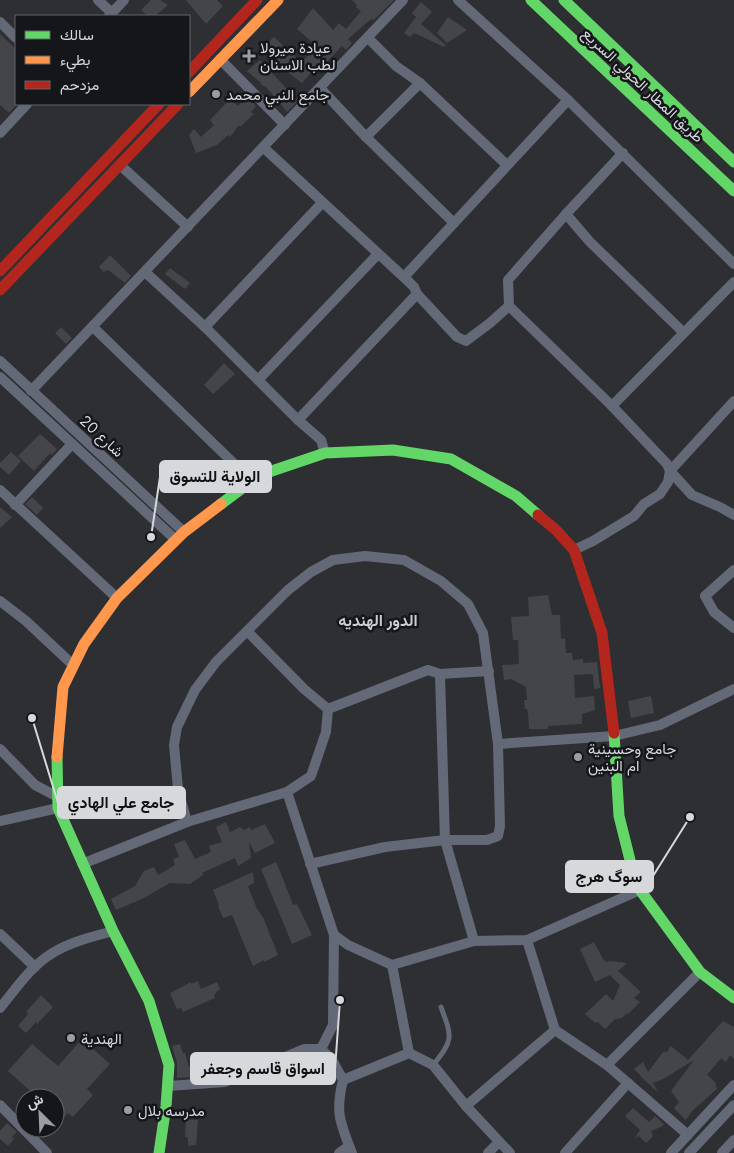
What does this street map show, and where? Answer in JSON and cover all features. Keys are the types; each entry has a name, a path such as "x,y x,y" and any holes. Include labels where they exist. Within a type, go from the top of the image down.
{"main road":[{"path":"190,71 256,0"},
{"path":"190,91 278,0"},
{"name":"طريق المطار الحولي السريع","path":"532,0 734,191"},
{"name":"طريق المطار الحولي السريع","path":"564,0 734,162"},
{"path":"227,32 234,35 236,43"},
{"path":"0,271 157,105"},
{"path":"0,290 177,105"},
{"path":"159,1153 169,1065 149,1001 113,931 82,864 58,802 56,768 63,687 94,629 117,598 180,536 260,475 325,453 393,450 451,459 516,496 556,530 574,550 602,632 614,736 619,816 633,872 640,890 700,972 734,998"}],"street":[{"path":"98,0 111,15 124,0"},
{"path":"31,390 404,0"},
{"path":"458,0 568,100 734,264"},
{"path":"0,22 15,37"},
{"path":"368,38 396,66 420,83 507,164"},
{"path":"220,59 285,125"},
{"path":"366,137 420,83"},
{"path":"320,88 366,137 454,222"},
{"path":"404,277 568,100"},
{"path":"0,131 26,105"},
{"path":"264,148 404,277 414,287 417,294 457,337 466,341 509,306"},
{"path":"623,154 566,214 508,280 509,306 612,406 667,464 670,471 692,495 734,515"},
{"path":"120,165 188,227"},
{"path":"205,327 322,203"},
{"path":"566,214 590,242 683,332"},
{"path":"258,380 378,254"},
{"path":"145,272 205,327 298,420 321,440 325,453"},
{"path":"612,406 734,282"},
{"path":"298,420 417,294"},
{"path":"93,327 252,481"},
{"name":"شارع 20","path":"0,361 180,536"},
{"name":"شارع 20","path":"0,377 72,444 180,536"},
{"path":"574,550 593,541 634,516 644,504 660,494 668,482 670,471 734,401"},
{"path":"15,505 72,444"},
{"path":"0,490 117,598"},
{"path":"188,822 178,789 174,762 177,727 195,690 216,662 288,590 311,572 333,560 365,556 404,560 441,580 468,604 482,633 489,671 498,744 500,826 498,836 487,840 446,840 385,847 310,864"},
{"path":"734,570 705,596 714,612 734,628"},
{"path":"1,605 26,621 74,665"},
{"path":"248,632 304,689 328,709"},
{"path":"328,709 428,670 440,674 489,671"},
{"path":"440,674 446,840 474,941"},
{"path":"498,744 614,736 660,725 734,689"},
{"path":"82,864 188,822 287,792 311,776 326,732 328,709"},
{"path":"0,749 35,785 58,802"},
{"path":"287,792 334,935 333,1025 321,1049"},
{"path":"0,821 58,802"},
{"path":"334,935 348,945 392,965 474,941 527,940 640,890"},
{"path":"0,1008 35,967 50,954 73,943 113,931"},
{"path":"0,934 35,967"},
{"path":"527,940 555,1030 607,1066 688,1134"},
{"path":"392,965 409,1053"},
{"path":"607,1066 700,972"},
{"path":"466,1106 555,1030"},
{"path":"168,1086 224,1082 304,1049 321,1049 332,1060 343,1080 339,1099 340,1122 351,1149 339,1153"},
{"path":"343,1080 409,1053 433,1065 466,1106 510,1153"},
{"path":"565,1153 628,1084"},
{"path":"671,1153 734,1085"},
{"path":"0,1105 47,1153"},
{"path":"689,1153 734,1105"},
{"path":"723,1153 734,1140"},
{"path":"488,1153 499,1142"}],"lane":[{"path":"433,1065 446,1048 449,1039 449,1030 441,1007"}],"building":[{"path":"151,0 160,0 168,5 156,15 147,15 141,10"},
{"path":"186,0 217,0 223,6 206,24"},
{"path":"352,0 394,0 374,20 371,19 348,39 352,43 346,50 342,46 323,66 319,63 302,83 266,56 269,54 263,46 274,37 301,62 318,47 297,29 313,8 333,30 339,23 346,29 361,11"},
{"path":"421,2 432,12 421,24 446,45 444,47 414,33 410,37 404,33 416,17 412,13"},
{"path":"448,17 467,30 447,43 437,33"},
{"path":"0,34 15,48 16,105 9,113 0,105"},
{"path":"260,60 298,101 287,112 266,87 260,84 247,71"},
{"path":"247,96 256,106 251,112 254,114 240,127 239,125 230,137 228,135 217,145 196,153 189,135 194,129 201,137 214,125 210,120 230,99 238,106"},
{"path":"110,255 131,276 125,283 108,270 104,272 99,267"},
{"path":"170,268 190,283 185,289 165,274"},
{"path":"61,327 72,338 66,344 55,333"},
{"path":"224,363 235,374 213,394 204,385"},
{"path":"40,434 57,449 52,455 50,453 34,471 18,456"},
{"path":"11,452 21,461 9,475 0,467 0,463"},
{"path":"32,497 43,508 37,515 25,504"},
{"path":"0,507 12,517 0,528"},
{"path":"548,595 552,615 560,615 561,639 565,638 566,653 572,653 573,660 583,659 583,663 597,662 600,688 594,689 593,675 591,674 574,675 575,698 594,696 595,710 582,714 582,724 548,726 548,729 529,729 528,713 527,709 525,709 524,700 527,700 526,687 511,679 504,680 502,665 519,664 518,640 513,640 511,617 529,616 528,597"},
{"path":"651,696 654,713 631,718 628,701"},
{"path":"226,822 230,832 240,827 244,830 249,827 251,830 265,824 275,843 255,853 249,842 251,858 238,866 235,858 202,873 203,875 190,884 170,883 142,899 116,910 111,899 135,886 144,871 154,867 158,875 175,865 173,859 179,857 174,844 185,840 195,859 211,852 209,846 222,842 216,827"},
{"path":"276,862 293,905 297,904 312,935 292,944 261,869"},
{"path":"253,872 254,883 248,886 278,955 253,966 232,915 223,918 213,890"},
{"path":"594,942 606,962 627,963 618,971 641,992 634,998 640,1002 628,1014 622,1018 615,1019 605,1029 585,1014 606,994 613,1001 620,985 610,975 595,982 580,949"},
{"path":"198,981 201,989 217,982 220,989 214,995 215,998 183,1012 181,1008 177,1009 170,993 191,982 191,984"},
{"path":"41,995 53,1007 26,1033 18,1026 28,1014 26,1012"},
{"path":"723,1021 734,1027 734,1059 730,1055 726,1062 721,1058 707,1075 715,1082 717,1089 692,1111 686,1120 674,1108 679,1102 671,1091 694,1060 653,1083 658,1092 634,1069 643,1062 648,1072 664,1051 666,1053 671,1046 688,1060"},
{"path":"82,1039 110,1064 87,1089 93,1095 73,1117 68,1113 65,1116 65,1088 27,1088 8,1071 32,1044 58,1066"},
{"path":"180,1044 189,1067 192,1067 194,1077 177,1078 177,1063 172,1046"},
{"path":"633,1108 649,1122 655,1116 664,1124 651,1131 653,1136 646,1143 639,1136 635,1138 640,1130 625,1116"},
{"path":"186,1119 198,1120 196,1145 188,1146 188,1137 185,1137"},
{"path":"7,1123 15,1130 15,1134 12,1137 14,1139 8,1146 0,1139 0,1131"}],"traffic: fast":[{"path":"531,0 734,191"},
{"path":"564,0 734,162"},
{"path":"221,504 260,475 325,453 393,450 451,459 516,496 538,515"},
{"path":"614,733 619,816 633,872 640,890 700,972 734,998"},
{"path":"57,757 58,808 113,931 149,1001 169,1065 166,1106 159,1153"}],"traffic: slow":[{"path":"190,91 278,0"},
{"path":"57,757 63,687 84,644 117,598 184,532 221,504"}],"traffic: jam":[{"path":"190,71 257,0"},
{"path":"0,271 158,105"},
{"path":"0,290 177,105"},
{"path":"538,515 556,530 574,550 602,633 614,733"}],"place":[{"name":"عيادة ميرولا لطب الاسنان","path":"249,56"},
{"name":"جامع النبي محمد","path":"216,94"},
{"name":"الولاية للتسوق","path":"151,537"},
{"name":"جامع علي الهادي","path":"32,718"},
{"name":"جامع وحسينية ام البنين","path":"578,757"},
{"name":"سوگ هرج","path":"690,817"},
{"name":"اسواق قاسم وجعفر","path":"340,1000"},
{"name":"الهندية","path":"71,1038"},
{"name":"مدرسه بلال","path":"128,1110"}],"district":[{"name":"الدور الهنديه","path":"378,620"}]}
